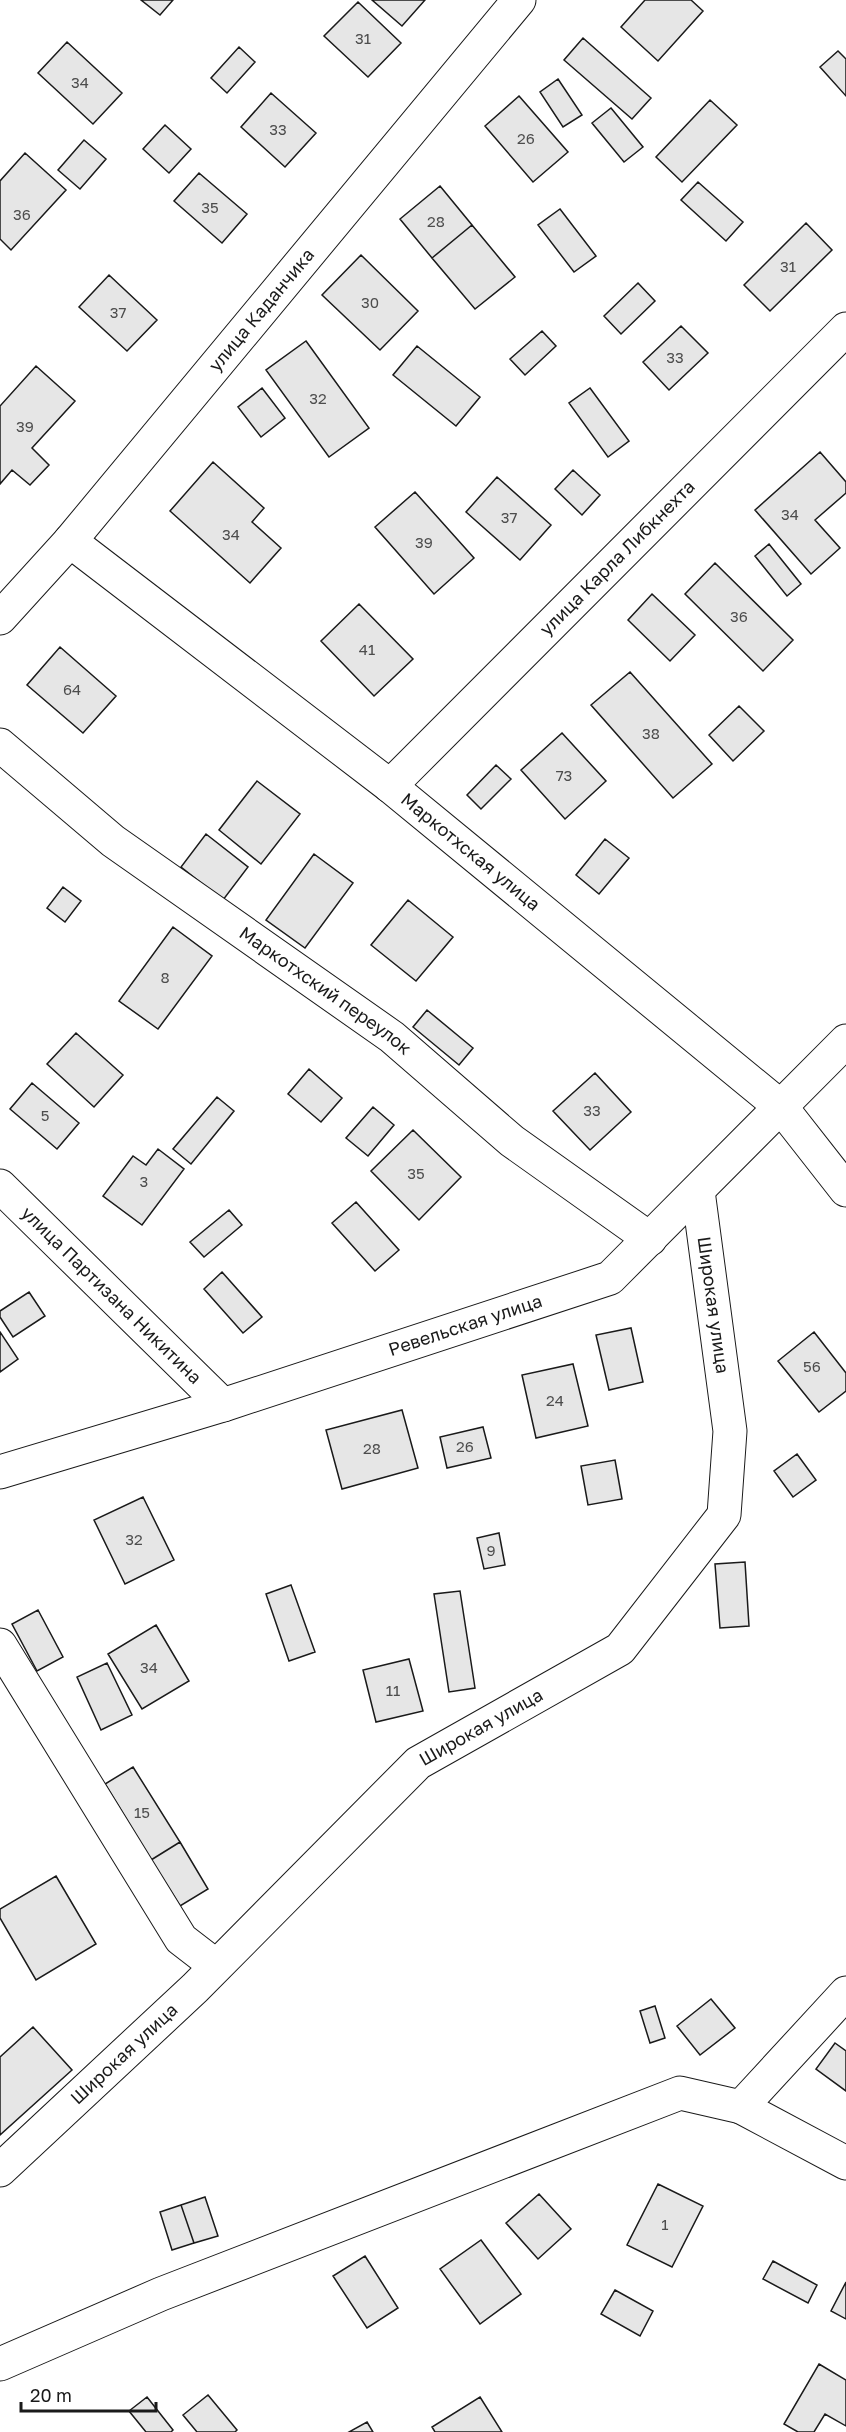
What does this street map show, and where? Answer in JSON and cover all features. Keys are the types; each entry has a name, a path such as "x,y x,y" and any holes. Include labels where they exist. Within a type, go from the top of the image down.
{"street":[{"name":"улица Каданчика","path":"0,618 70,541 519,0"},
{"name":"улица Карла Либкнехта","path":"390,786 846,329"},
{"name":"Маркотхская улица","path":"70,541 390,786 781,1107 846,1190"},
{"name":"Маркотхский переулок","path":"0,745 113,842 392,1037 512,1141 650,1239"},
{"name":"Ревельская улица","path":"0,1472 223,1405 610,1278 846,1041"},
{"name":"улица Партизана Никитина","path":"0,1186 223,1405"},
{"name":"Широкая улица","path":"0,2169 216,1966 418,1763 620,1649 724,1515 730,1431 698,1191"},
{"path":"4,1661 181,1939 216,1966"},
{"path":"741,2108 846,1993"},
{"path":"0,2364 161,2294 680,2092 741,2108 846,2163"}],"building":[{"path":"141,0 173,0 160,15"},
{"path":"372,0 425,0 402,26"},
{"path":"645,0 691,0 703,11 658,61 621,27"},
{"path":"358,2 401,43 368,77 324,36"},
{"path":"583,38 651,98 632,119 564,60"},
{"path":"67,42 122,93 93,124 38,73"},
{"path":"239,47 255,62 227,93 211,78"},
{"path":"838,51 846,59 846,96 820,67"},
{"path":"558,79 582,115 563,127 540,92"},
{"path":"271,93 316,133 285,167 241,127"},
{"path":"519,96 568,152 533,182 485,126"},
{"path":"710,100 737,125 682,182 656,157"},
{"path":"611,108 643,147 624,162 592,123"},
{"path":"165,125 191,149 169,173 143,149"},
{"path":"84,140 106,159 80,189 58,170"},
{"path":"25,153 66,190 11,250 0,239 0,181"},
{"path":"199,173 247,214 222,243 174,201"},
{"path":"698,182 743,222 726,241 681,200"},
{"path":"440,186 472,225 432,258 400,219"},
{"path":"560,209 596,256 574,272 538,225"},
{"path":"806,223 832,250 770,311 744,285"},
{"path":"472,225 515,277 475,309 432,258"},
{"path":"361,255 418,311 380,350 322,295"},
{"path":"109,275 157,320 127,351 79,307"},
{"path":"638,283 655,301 621,334 604,316"},
{"path":"681,326 708,353 669,390 643,362"},
{"path":"542,331 556,346 525,375 510,359"},
{"path":"306,341 369,428 329,457 266,370"},
{"path":"417,346 480,397 456,426 393,375"},
{"path":"36,366 75,401 32,448 49,465 30,485 12,470 0,484 0,406"},
{"path":"262,388 285,418 261,437 238,407"},
{"path":"590,388 629,441 608,457 569,403"},
{"path":"820,452 846,482 846,493 815,520 840,548 811,574 755,510"},
{"path":"213,462 264,508 252,522 281,548 250,583 170,511"},
{"path":"573,470 600,495 582,515 555,489"},
{"path":"497,477 551,525 520,560 466,512"},
{"path":"415,492 474,558 434,594 375,527"},
{"path":"769,544 801,584 787,596 755,556"},
{"path":"715,563 793,640 763,671 685,594"},
{"path":"652,594 695,635 670,661 628,620"},
{"path":"359,604 413,659 374,696 321,641"},
{"path":"60,647 116,696 83,733 27,685"},
{"path":"630,672 712,764 673,798 591,705"},
{"path":"739,706 764,731 733,761 709,735"},
{"path":"562,733 606,781 565,819 521,770"},
{"path":"496,765 511,779 481,809 467,795"},
{"path":"257,781 300,814 261,864 219,830"},
{"path":"206,834 248,867 223,900 181,867"},
{"path":"605,839 629,858 599,894 576,875"},
{"path":"314,854 353,883 305,948 266,920"},
{"path":"63,887 81,901 65,922 47,908"},
{"path":"408,900 453,937 416,981 371,945"},
{"path":"173,927 212,956 158,1029 119,1001"},
{"path":"427,1010 473,1048 459,1065 413,1027"},
{"path":"76,1033 123,1075 94,1107 47,1064"},
{"path":"309,1069 342,1098 321,1122 288,1094"},
{"path":"595,1073 631,1112 590,1150 553,1111"},
{"path":"32,1083 79,1123 57,1149 10,1109"},
{"path":"217,1097 234,1111 191,1164 173,1149"},
{"path":"373,1107 394,1125 368,1156 346,1138"},
{"path":"413,1130 461,1177 419,1220 371,1171"},
{"path":"158,1149 184,1169 142,1225 103,1196 133,1156 146,1165"},
{"path":"356,1202 399,1250 375,1271 332,1223"},
{"path":"229,1210 242,1225 204,1257 190,1242"},
{"path":"222,1272 262,1317 243,1333 204,1289"},
{"path":"29,1292 45,1316 13,1337 0,1317 0,1311"},
{"path":"631,1328 643,1382 609,1390 596,1335"},
{"path":"0,1332 18,1359 0,1372"},
{"path":"814,1332 846,1373 846,1391 819,1412 778,1361"},
{"path":"573,1364 588,1426 536,1438 522,1375"},
{"path":"402,1410 418,1468 342,1489 326,1430"},
{"path":"483,1427 491,1458 447,1468 440,1437"},
{"path":"797,1454 816,1480 793,1497 774,1471"},
{"path":"615,1460 622,1499 588,1505 581,1466"},
{"path":"143,1497 174,1560 125,1584 94,1520"},
{"path":"499,1533 505,1565 484,1569 477,1538"},
{"path":"745,1562 749,1626 720,1628 715,1564"},
{"path":"291,1585 315,1652 289,1661 266,1594"},
{"path":"460,1591 475,1688 449,1692 434,1594"},
{"path":"38,1610 63,1657 37,1671 12,1624"},
{"path":"156,1625 189,1681 142,1709 108,1654"},
{"path":"409,1659 423,1711 376,1722 363,1670"},
{"path":"107,1663 132,1715 101,1730 77,1677"},
{"path":"133,1767 180,1842 151,1860 105,1784"},
{"path":"180,1842 208,1889 180,1906 151,1860"},
{"path":"56,1876 96,1944 36,1980 0,1918 0,1909"},
{"path":"711,1999 735,2028 700,2055 677,2026"},
{"path":"655,2006 665,2038 650,2043 640,2011"},
{"path":"33,2027 72,2070 0,2135 0,2057"},
{"path":"835,2043 846,2051 846,2091 816,2069"},
{"path":"658,2184 703,2206 672,2267 627,2245"},
{"path":"539,2194 571,2229 538,2259 506,2223"},
{"path":"205,2197 218,2236 194,2243 181,2205"},
{"path":"181,2205 194,2243 172,2250 160,2212"},
{"path":"481,2240 521,2294 480,2324 440,2269"},
{"path":"365,2256 398,2308 367,2328 333,2276"},
{"path":"773,2261 817,2285 808,2303 763,2279"},
{"path":"846,2282 846,2319 831,2311"},
{"path":"615,2290 653,2311 640,2336 601,2314"},
{"path":"819,2364 846,2380 846,2426 825,2414 814,2432 798,2432 784,2424"},
{"path":"208,2395 237,2430 235,2432 197,2432 183,2415"},
{"path":"147,2397 173,2430 171,2432 146,2432 129,2411"},
{"path":"480,2397 502,2432 435,2432 432,2427"},
{"path":"367,2422 373,2432 349,2432"}]}
